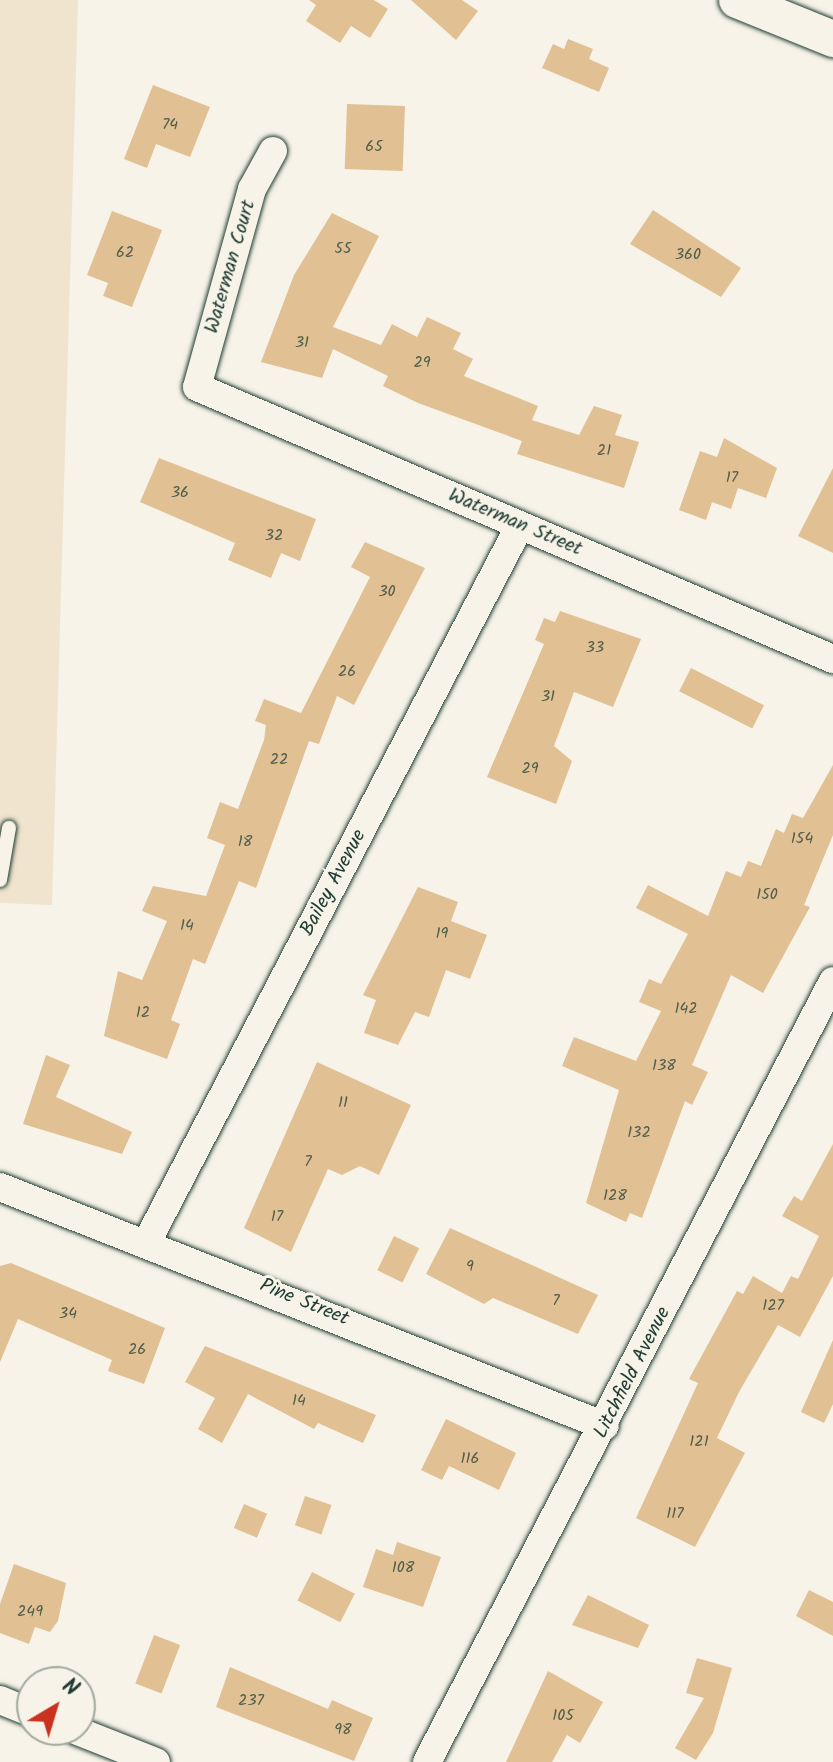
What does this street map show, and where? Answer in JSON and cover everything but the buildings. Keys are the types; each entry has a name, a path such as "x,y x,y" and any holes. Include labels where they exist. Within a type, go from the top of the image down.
{"street":[{"path":"737,0 833,39"},
{"name":"Waterman Court","path":"197,387 252,189 273,151"},
{"name":"Waterman Street","path":"197,387 833,659"},
{"name":"Bailey Avenue","path":"148,1240 520,525"},
{"name":"Litchfield Avenue","path":"427,1762 605,1426 833,981"},
{"name":"Pine Street","path":"0,1187 148,1240 605,1426"},
{"path":"96,1738 156,1762"}],"lane":[{"path":"0,880 9,828"}],"shaded area":[{"path":"0,0 78,0 52,905 0,903"}]}
